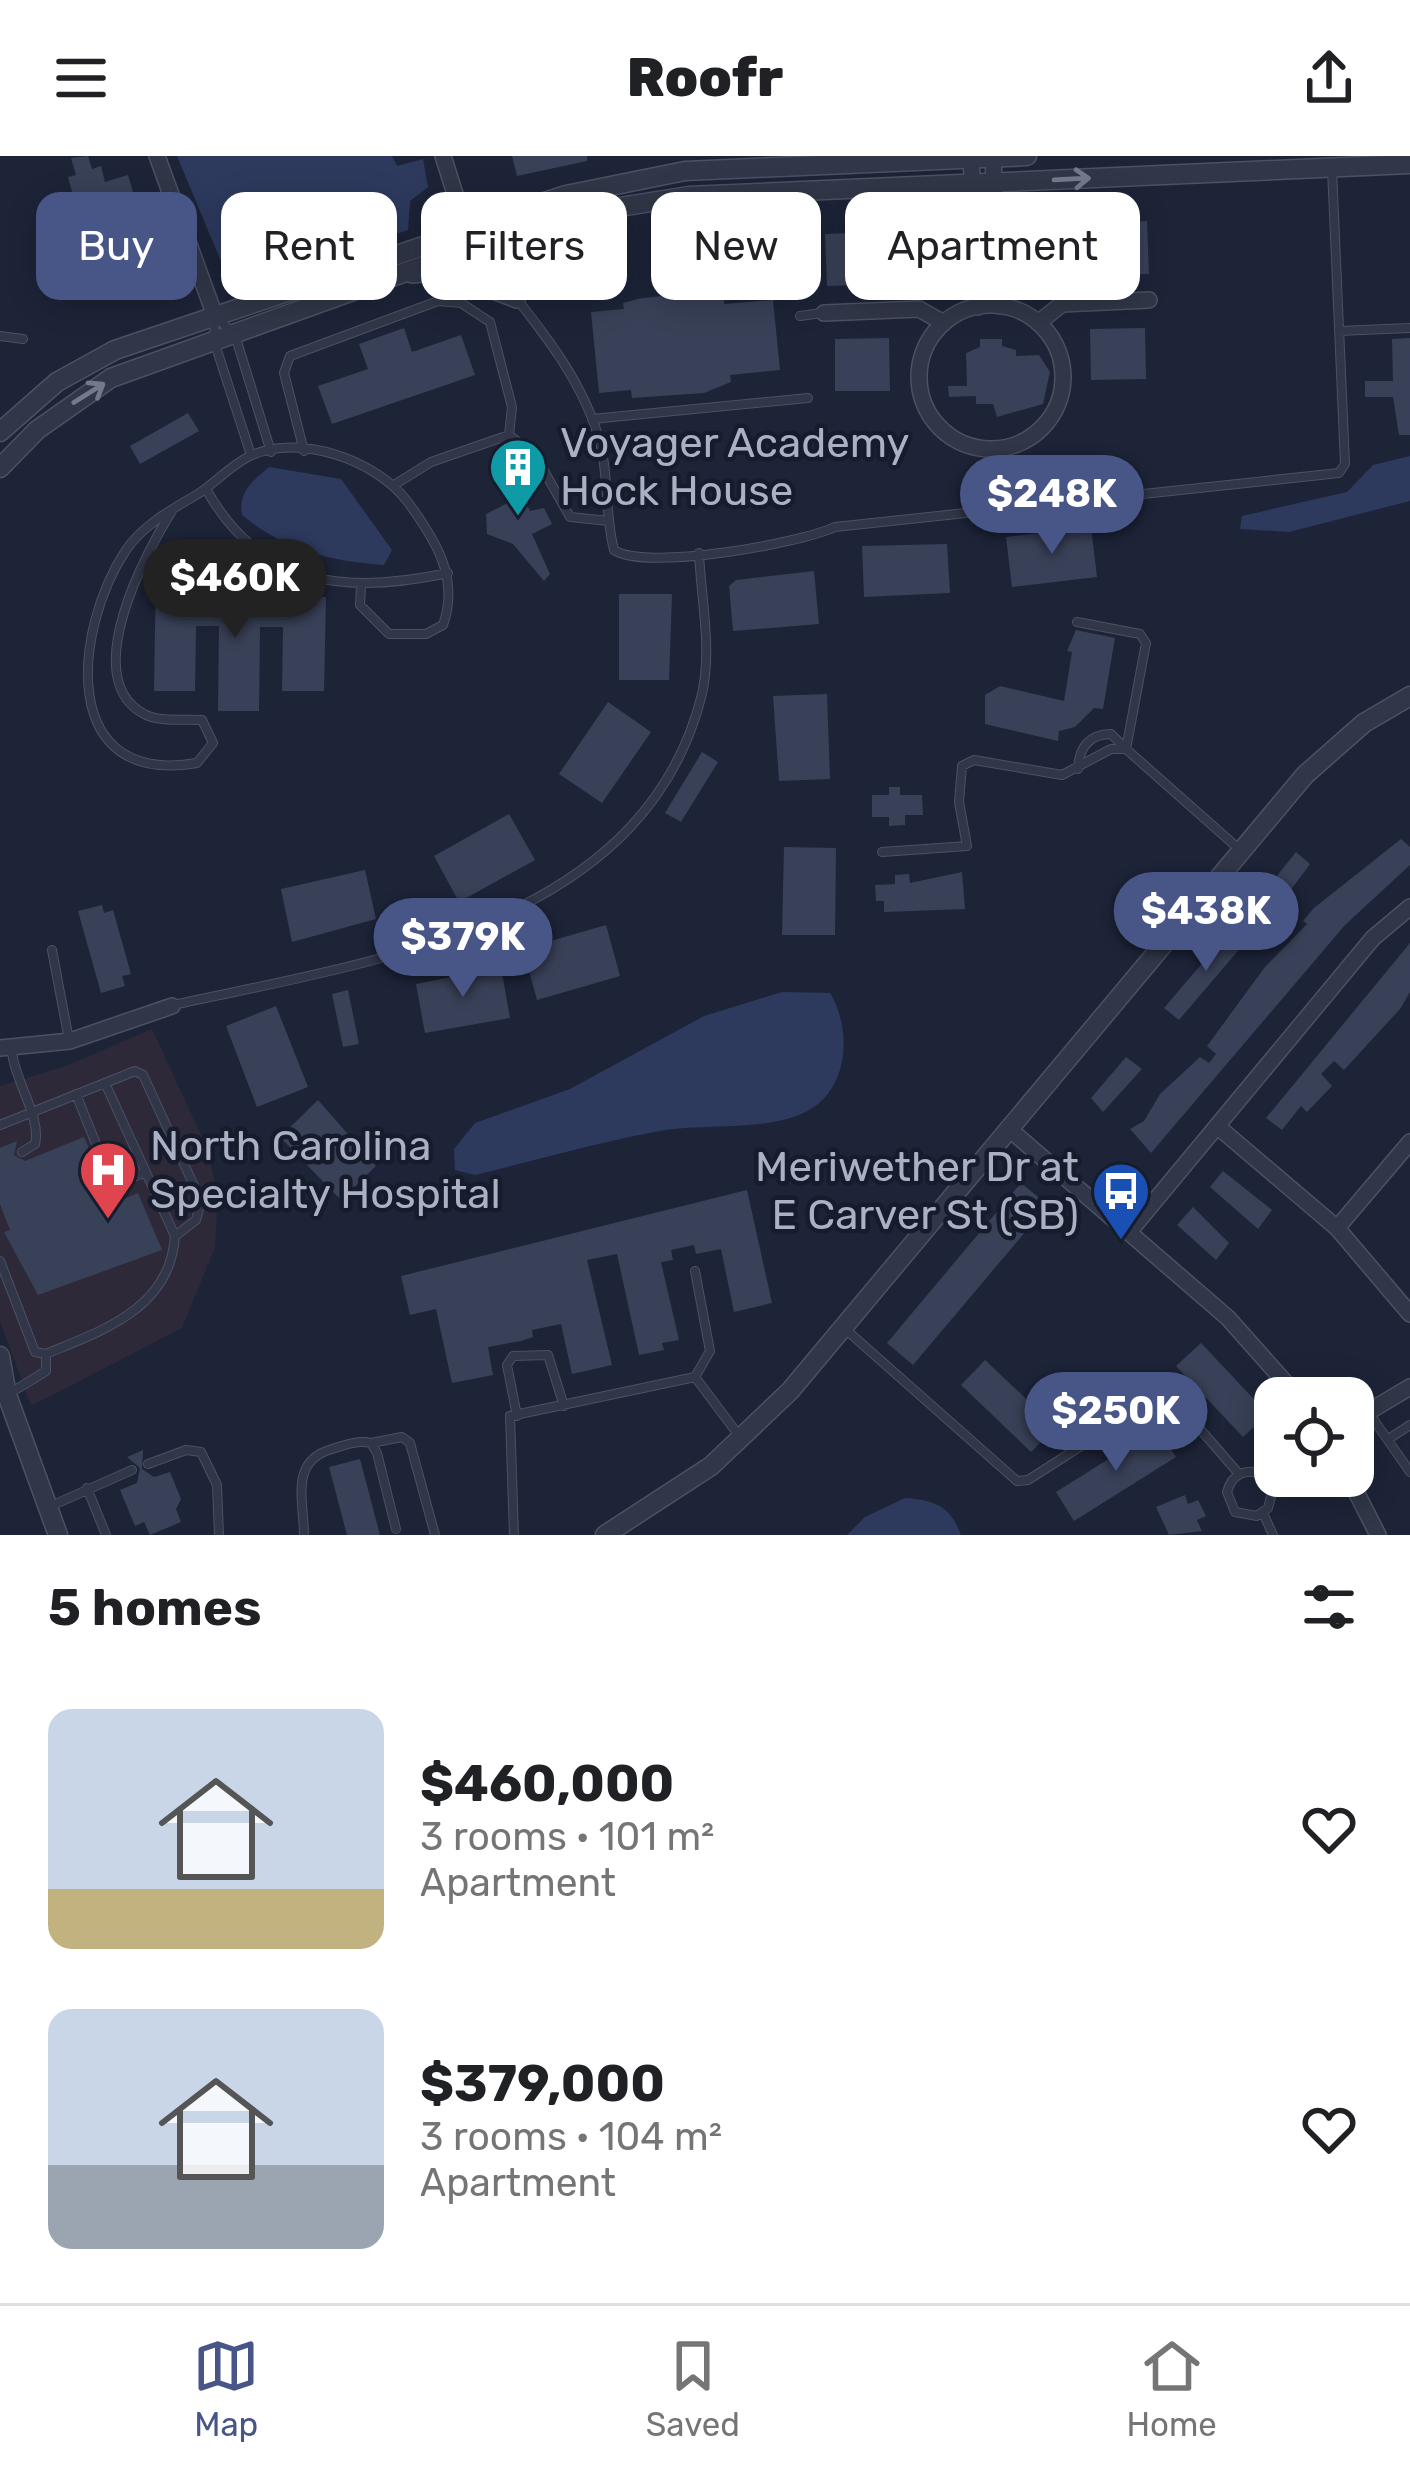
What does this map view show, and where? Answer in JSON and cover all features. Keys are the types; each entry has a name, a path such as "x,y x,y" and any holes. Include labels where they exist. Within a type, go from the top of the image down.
{"street":[{"path":"157,156 215,316"},
{"path":"443,156 454,192"},
{"path":"590,192 647,176 1027,156"},
{"path":"971,157 978,307"},
{"path":"993,157 998,182 999,306"},
{"path":"627,204 650,199 1332,162 1410,164"},
{"path":"0,432 34,400 115,350 421,247"},
{"path":"0,468 37,430 88,392 330,300"},
{"path":"1038,323 1062,304 1149,300"},
{"path":"999,306 1038,323 1058,349 1060,398 1030,437 983,449 939,427 922,398 920,365 944,323 978,307 999,306"},
{"path":"824,313 920,309 944,323"},
{"path":"605,1535 676,1492 741,1439 844,1328 1322,757 1410,696"},
{"path":"1129,1232 1373,938 1410,907"},
{"path":"4,1053 70,1041 172,1006"},
{"path":"1217,1126 1337,1228 1410,1314"},
{"path":"1008,1127 1228,1318 1280,1377"},
{"path":"1337,1228 1410,1142"},
{"path":"0,1356 2,1393 58,1535"},
{"path":"1374,1409 1410,1387"},
{"path":"1359,1497 1378,1535"}],"lane":[{"path":"517,300 592,419 601,446 614,550 627,559 808,539 835,527 1344,470 1332,162"},
{"path":"304,451 284,373 290,356 438,301 461,303 490,322 511,398 509,436"},
{"path":"800,316 824,313"},
{"path":"215,316 235,334 271,452"},
{"path":"215,316 214,341 251,455"},
{"path":"1340,331 1410,328"},
{"path":"0,336 23,339"},
{"path":"592,419 808,398"},
{"path":"509,436 535,455 570,518 609,521"},
{"path":"394,485 431,462 509,436"},
{"path":"173,509 128,596 115,658 125,699 147,716 202,720 213,742 197,763 159,768 113,748 91,706 86,682 106,585 133,541 173,509 251,455 304,451 349,459 394,485 427,529 448,573 452,602 443,625 427,634 389,634 360,605 361,584"},
{"path":"206,489 227,527 261,555 298,576 361,584 448,573"},
{"path":"172,1006 426,948 510,913 594,858 666,783 698,706 705,666 699,553"},
{"path":"1077,622 1140,634 1146,643 1126,749"},
{"path":"1078,769 1085,744 1098,734 1112,734 1240,850"},
{"path":"882,852 967,846 959,802 962,766 974,760 1062,776 1111,749 1126,749"},
{"path":"52,950 70,1041"},
{"path":"4,1053 38,1138 22,1152"},
{"path":"0,1125 135,1071 143,1075 201,1202 196,1220 175,1236"},
{"path":"0,1261 35,1352 46,1354 131,1318 173,1254 175,1236 105,1083"},
{"path":"76,1094 98,1149"},
{"path":"107,1171 118,1184 146,1172"},
{"path":"514,1535 510,1417 694,1377 710,1351 695,1271"},
{"path":"844,1328 1017,1481 1028,1480 1161,1395 1174,1400 1239,1474 1254,1474"},
{"path":"517,1416 507,1365 513,1356 531,1352 548,1354 564,1406"},
{"path":"2,1393 46,1371 46,1354"},
{"path":"694,1377 741,1439"},
{"path":"1390,1438 1410,1425"},
{"path":"1374,1426 1390,1438 1410,1472"},
{"path":"304,1535 300,1479 307,1464 319,1452 402,1437 410,1444 435,1535"},
{"path":"371,1443 396,1528"},
{"path":"148,1464 186,1450 208,1459 217,1485 219,1535"},
{"path":"47,1509 132,1470"},
{"path":"1239,1474 1227,1492 1231,1506 1249,1517 1263,1513"},
{"path":"87,1488 106,1535"},
{"path":"1270,1497 1263,1513 1273,1535"}],"shaded area":[{"name":"North Carolina Specialty Hospital","path":"152,1029 207,1148 218,1194 215,1247 182,1328 31,1406 0,1321 0,1086 66,1066"}],"water":[{"path":"177,156 392,156 397,166 423,159 428,187 410,201 408,230 397,234 397,192 221,192 221,261 197,204 197,192 192,192"},
{"path":"1410,456 1410,501 1289,532 1240,529 1242,516 1347,492 1373,465"},
{"path":"269,467 341,479 392,550 384,565 308,552 242,515 245,493"},
{"path":"782,992 830,993 841,1022 840,1071 824,1099 811,1109 760,1124 641,1134 475,1175 455,1170 454,1149 475,1123 570,1089 704,1016"},
{"path":"905,1498 940,1506 961,1535 847,1535 865,1517"}],"building":[{"path":"88,156 92,169 101,166 105,182 128,175 133,192 72,192 68,177 76,175 71,158"},
{"path":"512,156 587,156 587,161 517,176"},
{"path":"1140,221 1147,221 1149,274 1140,274"},
{"path":"845,233 845,285 827,286 825,234"},
{"path":"642,298 724,300 724,304 773,300 780,370 730,375 731,382 704,393 632,398 631,390 599,393 591,312 624,309 623,303"},
{"path":"404,328 412,352 461,335 475,375 332,424 318,386 368,369 359,344"},
{"path":"1145,328 1146,379 1091,380 1090,329"},
{"path":"889,338 890,391 835,391 835,339"},
{"path":"1410,338 1410,435 1399,435 1393,397 1365,397 1365,381 1393,381 1392,339"},
{"path":"980,339 1002,339 1002,346 1016,350 1016,356 1039,355 1050,372 1043,404 997,417 993,404 976,404 976,396 949,397 948,386 967,386 966,353 980,347"},
{"path":"188,413 199,431 140,464 130,446"},
{"name":"Voyager Academy Hock House","path":"522,496 530,511 544,508 552,524 532,534 550,574 544,581 513,544 487,534 486,514"},
{"path":"1091,527 1097,577 1012,587 1006,537"},
{"path":"947,544 950,593 864,597 862,546"},
{"path":"156,569 198,570 198,608 222,609 225,596 236,591 248,592 260,608 283,608 283,596 326,597 324,691 282,691 283,627 260,627 259,711 218,711 219,626 196,626 195,691 154,691"},
{"path":"814,571 819,624 733,631 729,586 736,580"},
{"path":"619,594 672,594 669,680 619,680"},
{"path":"1076,630 1115,638 1103,709 1094,708 1075,727 1059,731 1058,741 985,724 985,695 1000,686 1064,701 1072,652 1067,651"},
{"path":"827,694 830,779 779,781 773,696"},
{"path":"608,702 651,732 602,803 559,774"},
{"path":"702,752 718,762 681,822 665,813"},
{"path":"889,787 900,787 900,795 922,795 923,815 905,815 905,825 889,826 889,817 872,817 872,795 889,795"},
{"path":"509,814 535,860 459,902 434,856"},
{"path":"1401,839 1410,847 1410,865 1345,925 1151,1153 1130,1129 1144,1121 1160,1094 1200,1057 1209,1063 1216,1054 1207,1046 1265,967 1307,924 1303,921 1314,908"},
{"path":"784,847 836,848 835,935 782,935"},
{"path":"1296,852 1310,864 1276,910 1260,897"},
{"path":"365,870 376,919 292,942 281,889"},
{"path":"962,872 965,909 884,912 884,901 876,901 875,885 895,884 895,875 909,874 910,883"},
{"path":"102,905 104,913 113,910 131,974 122,976 125,986 101,993 78,911"},
{"path":"606,925 620,976 537,1000 523,949"},
{"path":"1233,927 1248,939 1179,1020 1164,1008"},
{"path":"1410,943 1410,992 1400,1009 1344,1070 1334,1061 1321,1074 1332,1086 1307,1112 1301,1106 1282,1130 1266,1118"},
{"path":"501,967 510,1018 425,1033 416,984"},
{"path":"348,990 359,1044 343,1047 332,994"},
{"path":"276,1006 308,1087 257,1107 226,1026"},
{"path":"1126,1057 1142,1069 1103,1112 1091,1098"},
{"path":"318,1100 376,1166 341,1200 280,1137"},
{"path":"84,1137 92,1155 106,1152 110,1164 103,1164 95,1176 107,1206 138,1193 162,1250 38,1295 4,1232 10,1230 0,1204 0,1148 17,1141 14,1155 25,1161"},
{"path":"1223,1171 1272,1210 1258,1229 1210,1187"},
{"path":"1021,1183 1048,1205 913,1365 887,1343"},
{"path":"747,1190 772,1303 734,1312 721,1249 696,1254 694,1245 671,1250 673,1260 661,1262 679,1340 662,1343 664,1350 639,1355 617,1254 587,1260 612,1365 572,1374 561,1324 532,1330 533,1337 521,1341 488,1347 493,1375 452,1383 436,1309 410,1315 401,1276"},
{"path":"1193,1207 1229,1243 1216,1260 1177,1225"},
{"path":"1201,1343 1254,1399 1254,1427 1243,1437 1176,1366"},
{"path":"985,1360 1056,1427 1031,1452 961,1385"},
{"path":"1158,1428 1176,1457 1074,1521 1056,1492"},
{"path":"143,1450 142,1469 154,1477 170,1472 181,1499 176,1509 181,1522 150,1535 144,1522 135,1526 120,1490 137,1483 140,1468 127,1457"},
{"path":"360,1459 380,1535 347,1535 329,1467"},
{"path":"1185,1495 1188,1504 1198,1500 1206,1516 1197,1520 1202,1531 1169,1535 1156,1507"}],"place":[{"name":"Voyager Academy Hock House","path":"518,518"},
{"name":"North Carolina Specialty Hospital","path":"108,1221"},
{"name":"Meriwether Dr at E Carver St (SB)","path":"1121,1242"}]}
